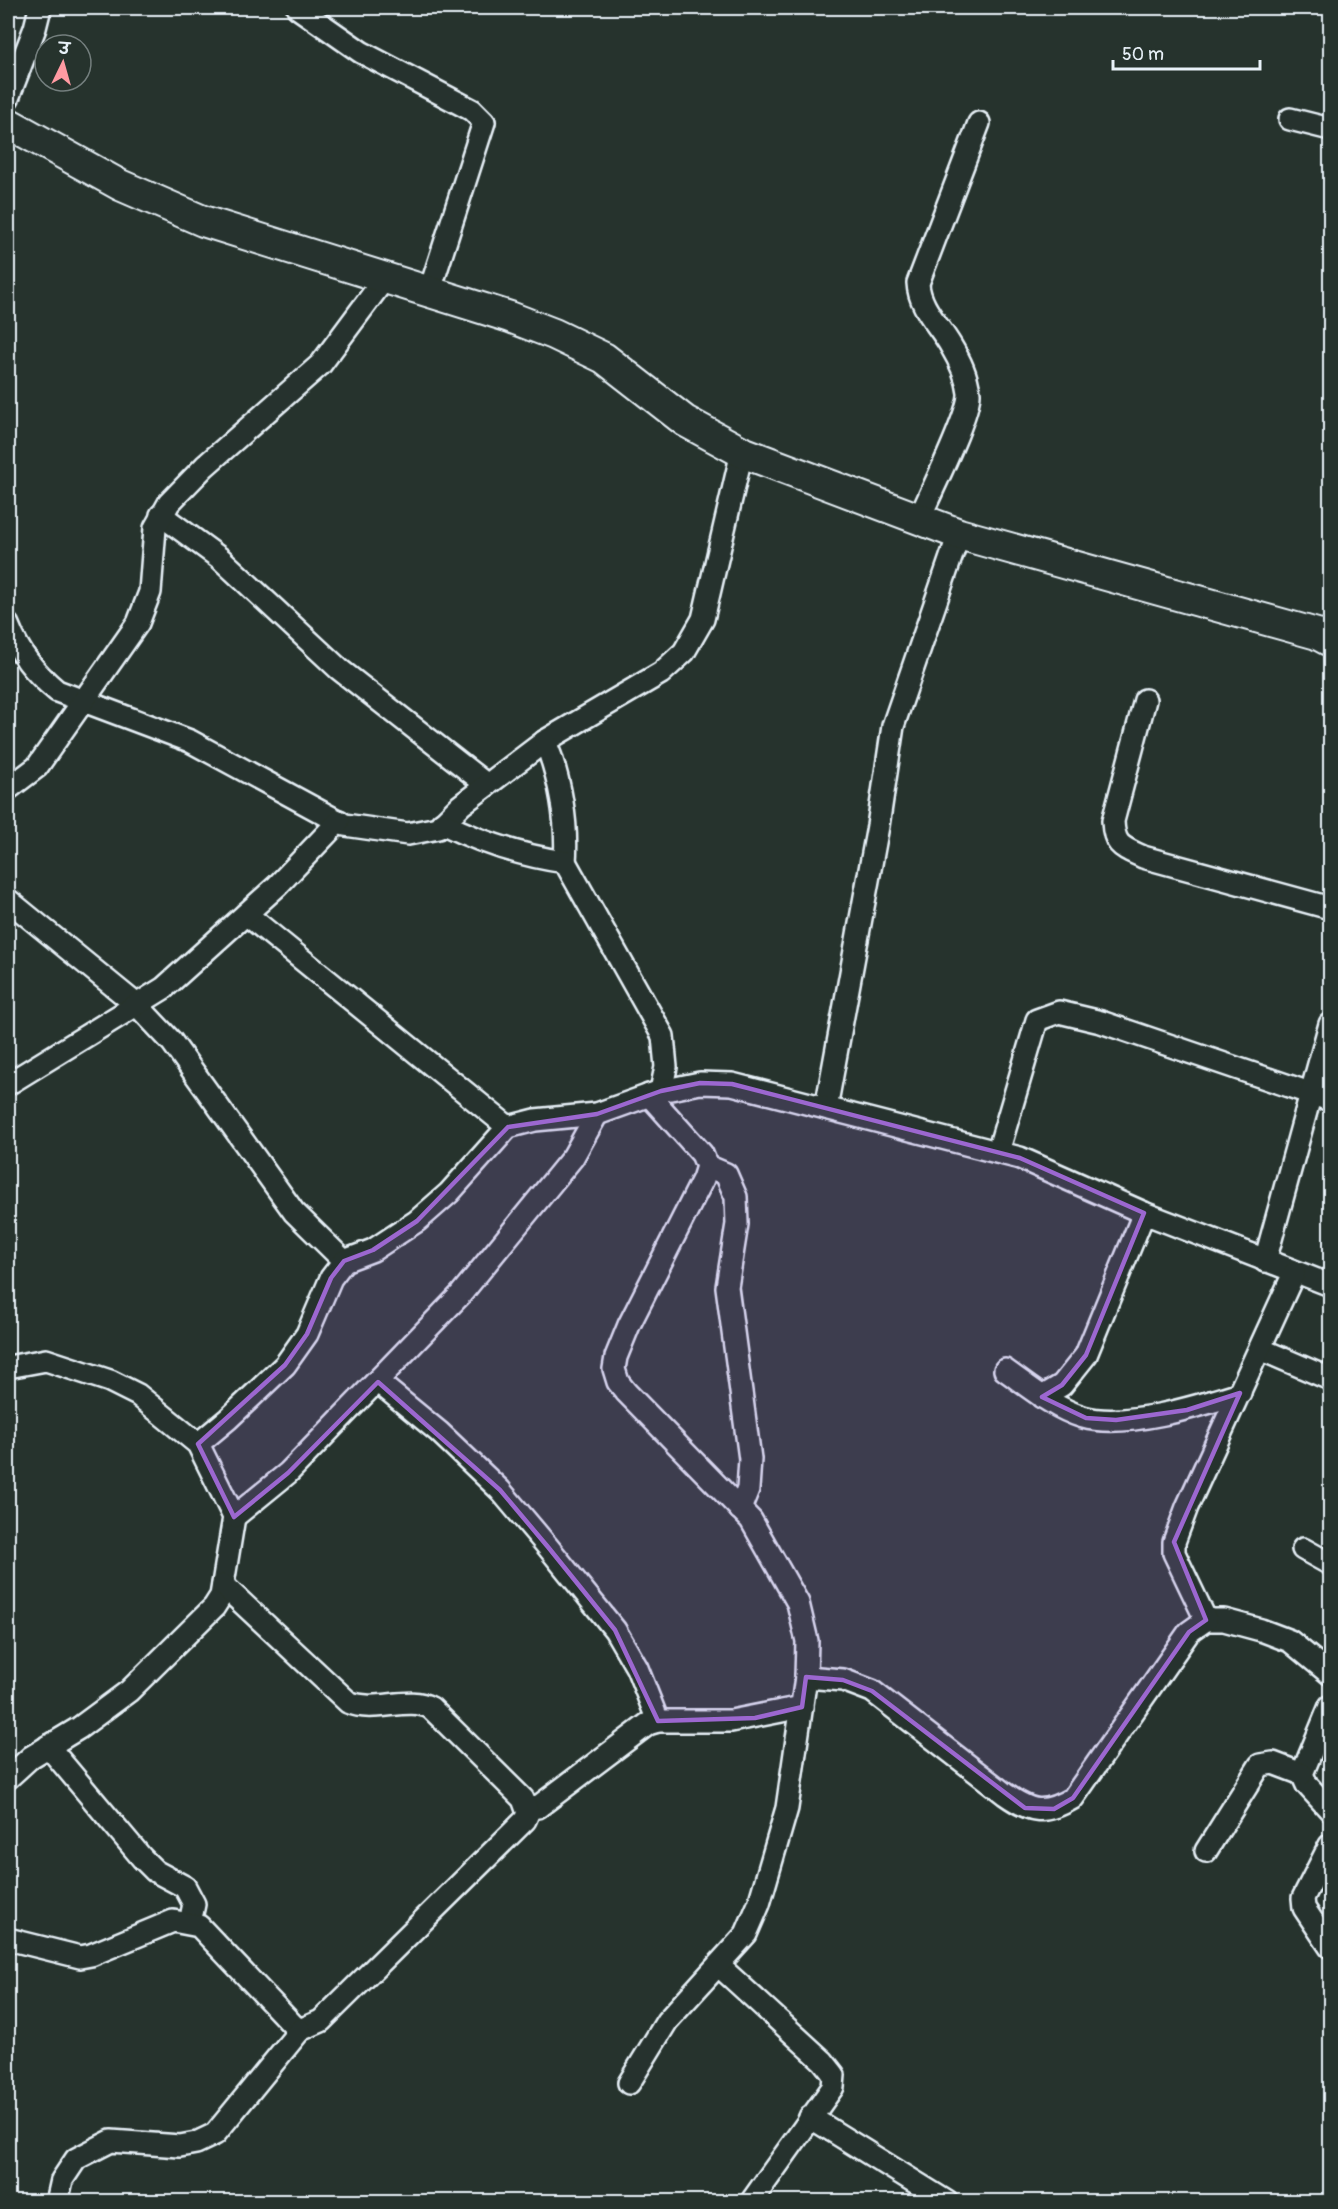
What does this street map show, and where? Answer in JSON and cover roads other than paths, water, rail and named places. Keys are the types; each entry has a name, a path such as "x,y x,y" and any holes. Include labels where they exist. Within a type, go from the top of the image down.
{"main road":[{"path":"8,123 120,185 203,221 555,334 604,358 686,421 742,452 959,534 1317,634 1330,641"}],"street":[{"path":"8,98 35,28 40,8"},
{"path":"298,8 320,14 361,52 472,110 484,122 429,293"},
{"path":"1290,119 1330,129"},
{"path":"919,520 965,414 969,394 964,368 936,321 919,299 918,283 979,123"},
{"path":"8,789 38,767 138,623 150,592 156,528 161,515 181,488 321,364 385,278"},
{"path":"8,625 18,651 40,677 57,691 190,741 339,821 375,831 408,834 438,828 487,785 545,741 661,673 684,652 703,619 742,452"},
{"path":"161,515 221,560 339,669 487,785"},
{"path":"826,1108 878,826 893,726 959,534"},
{"path":"1145,700 1113,821 1114,837 1122,847 1143,857 1330,908"},
{"path":"545,741 554,763 566,844 565,862 663,1036 666,1067 655,1093"},
{"path":"8,1084 164,988 246,914 339,821"},
{"path":"442,823 477,839 543,859 565,862"},
{"path":"8,900 138,1006 172,1042 294,1212 344,1261"},
{"path":"246,914 508,1126"},
{"path":"998,1152 1037,1020 1059,1012 1101,1022 1330,1100"},
{"path":"1265,1261 1330,1024"},
{"path":"198,1444 285,1365 307,1334 331,1278 344,1261 373,1250 417,1221 449,1192 508,1126 535,1120 597,1114 655,1093 700,1083 732,1084 1020,1158 1144,1213 1294,1273 1330,1285"},
{"path":"629,2083 667,2021 746,1934 759,1904 787,1808 806,1677 807,1641 798,1602 751,1520 626,1392 618,1382 614,1369 616,1357 629,1325 704,1179 707,1166 702,1154 655,1093"},
{"path":"234,1517 288,1473 378,1382 461,1293 573,1156 597,1114"},
{"path":"707,1166 726,1174 736,1197 737,1224 727,1287 750,1459 748,1489 740,1509"},
{"path":"1042,1397 1062,1385 1086,1355 1144,1213"},
{"path":"1206,1620 1174,1552 1174,1542 1186,1507 1294,1273"},
{"path":"1260,1349 1330,1379"},
{"path":"8,1368 46,1360 110,1382 138,1395 198,1444 234,1517 221,1596 214,1606 129,1691 31,1757 8,1778"},
{"path":"1005,1370 1042,1397 1086,1418 1116,1420 1187,1410 1240,1393"},
{"path":"378,1382 438,1432 500,1490 548,1547 615,1630 637,1668 658,1721"},
{"path":"1303,1549 1330,1564"},
{"path":"57,2202 62,2180 76,2159 111,2141 180,2146 196,2143 215,2134 300,2030 321,2021 456,1891 525,1820 527,1808 523,1799 431,1708 414,1704 370,1709 348,1702 223,1585"},
{"path":"806,1677 843,1680 872,1691 1025,1808 1054,1809 1073,1798 1189,1632 1206,1620 1224,1620 1290,1641 1330,1674"},
{"path":"1302,1774 1330,1706"},
{"path":"527,1808 538,1807 648,1724 658,1721 731,1721 802,1707"},
{"path":"48,1746 141,1858 155,1871 185,1887 194,1904 190,1923"},
{"path":"1206,1851 1260,1765 1273,1763 1302,1774 1307,1785 1330,1810"},
{"path":"1330,1845 1303,1898 1304,1908 1330,1947"},
{"path":"8,1939 82,1957 173,1921 190,1923 199,1926 300,2030"},
{"path":"718,1965 823,2061 834,2075 832,2087 750,2202"},
{"path":"810,2117 947,2202"}]}
